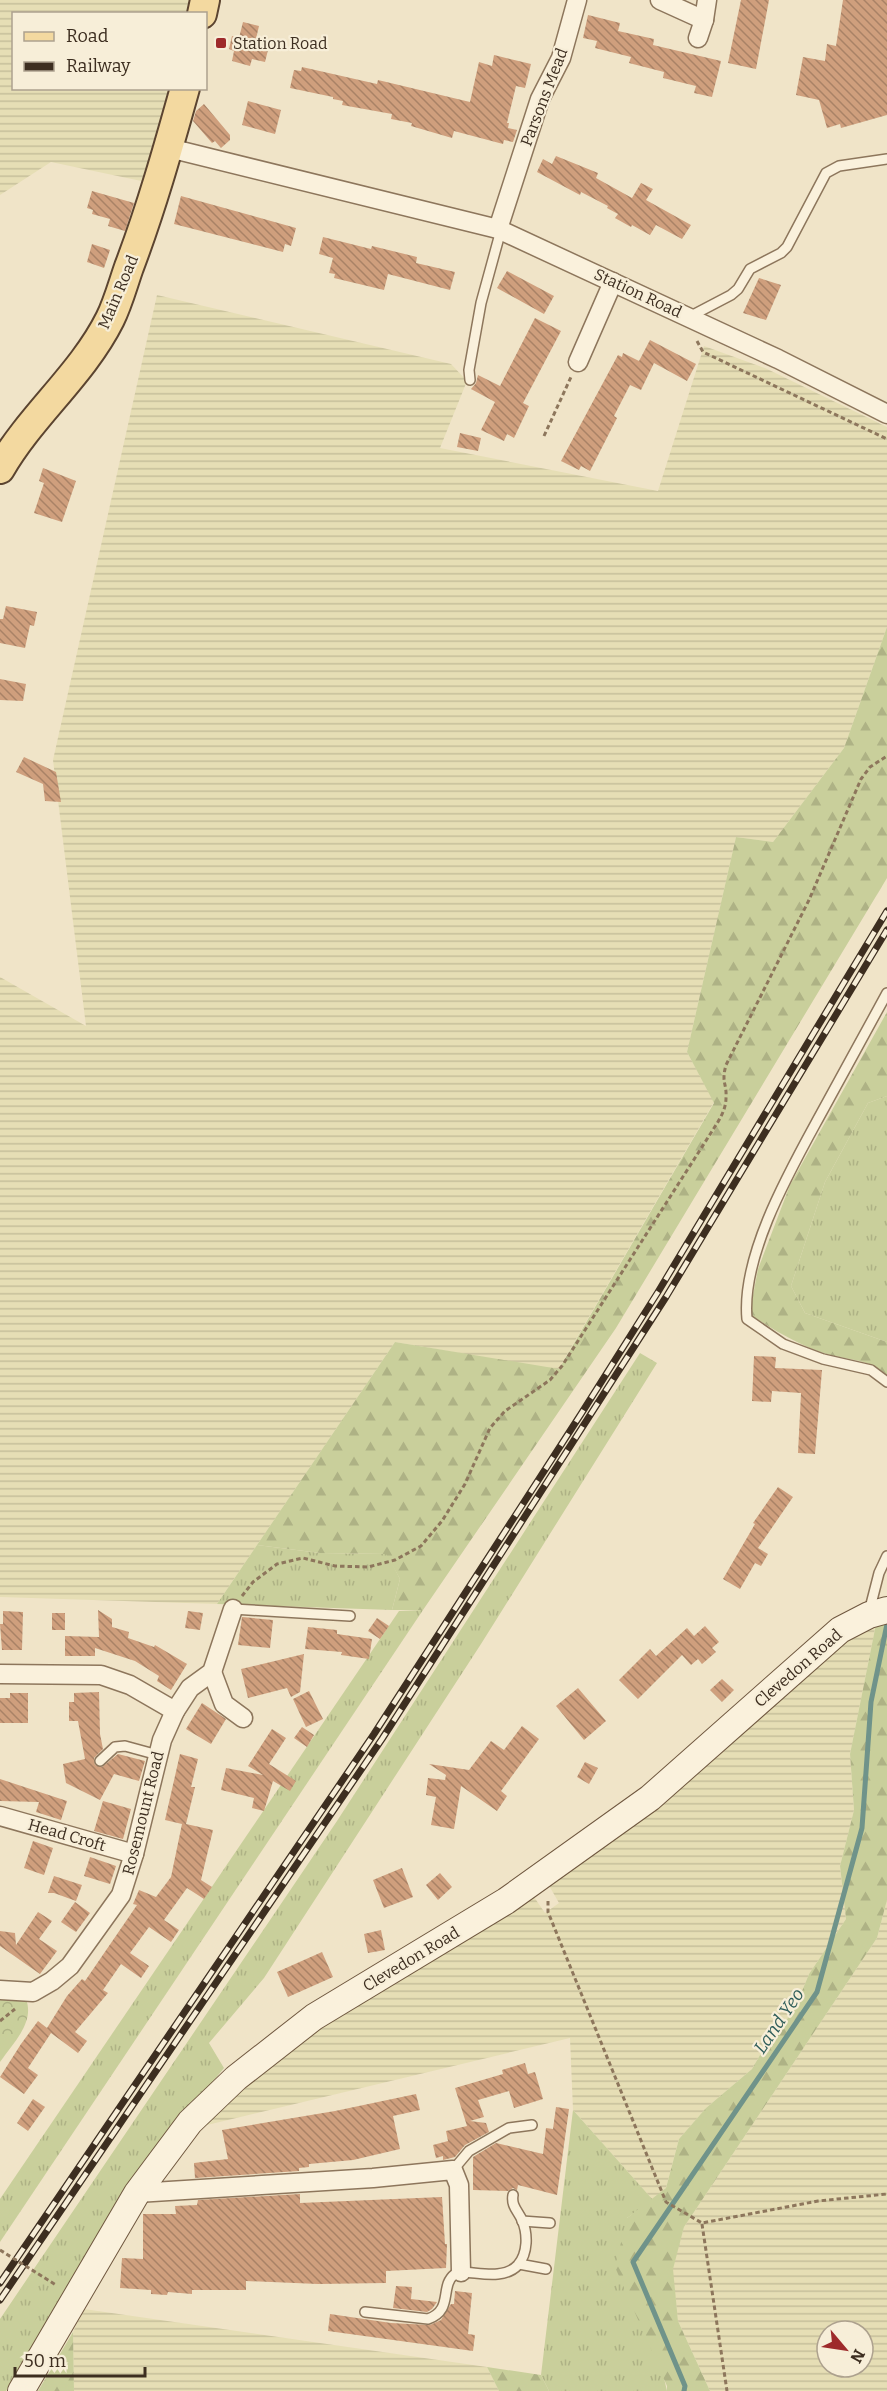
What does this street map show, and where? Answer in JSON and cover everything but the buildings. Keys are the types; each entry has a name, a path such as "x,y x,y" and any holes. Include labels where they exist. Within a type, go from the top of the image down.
{"main road":[{"name":"Main Road","path":"0,469 13,446 84,361 110,318 169,148 184,90"},
{"name":"Clevedon Road","path":"21,2391 137,2193 190,2122 236,2078 314,2018 506,1901 650,1798 840,1630 878,1612"}],"street":[{"name":"Parsons Mead","path":"500,230 540,99 561,58 577,0"},
{"path":"660,0 704,20"},
{"path":"698,38 707,0"},
{"name":"Station Road","path":"169,148 500,230 685,315 887,414"},
{"path":"579,364 614,282"},
{"path":"233,1609 212,1672 224,1704 243,1718"},
{"name":"Rosemount Road","path":"0,1990 33,1992 70,1966 121,1895 134,1854 162,1740 175,1711 190,1688 212,1672"},
{"path":"0,1674 101,1676 130,1685 175,1711"},
{"name":"Head Croft","path":"0,1816 134,1854"},
{"path":"137,2193 373,2178 453,2170 459,2185 461,2272"}],"lane":[{"path":"685,315 731,295 738,290 750,269 781,253 787,247 826,173 838,166 887,159"},
{"path":"470,380 469,370 482,303 500,230"},
{"path":"887,993 784,1181 750,1269 745,1302 747,1319 783,1344 823,1359 871,1370 887,1382"},
{"path":"878,1612 879,1573 887,1556"},
{"path":"233,1609 350,1616"},
{"path":"100,1761 115,1747 124,1746 158,1755"},
{"path":"453,2170 469,2151 509,2128 532,2125"},
{"path":"365,2312 428,2319 436,2316 444,2305 450,2280 461,2272 495,2274 512,2270 524,2255 526,2239 522,2221 512,2200 513,2195"},
{"path":"522,2221 550,2223"},
{"path":"519,2264 546,2269"}],"path":[{"path":"685,315 703,352 887,439"},
{"path":"544,436 579,364"},
{"path":"233,1609 253,1582 277,1564 303,1558 335,1566 368,1567 395,1560 420,1546 442,1521 465,1484 490,1428 505,1411 550,1380 562,1366 723,1112 726,1098 722,1078 726,1065 809,900 861,779 870,767 887,756"},
{"path":"552,1909 548,1901 548,1912 666,2202 702,2223 818,2201 887,2194"},
{"path":"702,2223 727,2391"},
{"path":"0,2250 56,2285"}],"shaded area":[{"path":"0,0 193,0 190,12 12,12 12,90 171,90 146,182 51,162 0,195"},
{"path":"157,295 451,364 467,381 440,448 658,491 704,346 765,368 887,427 887,627 844,748 773,842 736,837 687,1052 714,1102 558,1370 395,1342 217,1604 0,1597 0,977 86,1026 53,760"},
{"path":"876,1624 850,1754 854,1810 840,1866 846,1919 809,1974 793,2013 772,2034 752,2069 706,2108 679,2139 666,2188 653,2200 573,2110 570,2038 203,2126 280,2055 336,2016 532,1894 545,1913 559,1903 547,1882 645,1818 723,1752 837,1646"},
{"path":"887,1900 887,2391 710,2391 678,2321 672,2269 684,2227 877,1938"},
{"path":"84,2309 487,2367 499,2391 74,2391 73,2332"}],"green space":[{"path":"887,627 887,878 616,1328 423,1610 392,1610 400,1579 386,1554 320,1553 257,1545 395,1342 559,1369 714,1103 687,1052 736,837 773,842 844,748"},
{"path":"887,1012 887,1096 868,1103 825,1182 791,1286 805,1313 887,1342 887,1375 866,1363 817,1351 779,1333 752,1316 751,1306 758,1269 790,1185"},
{"path":"887,1096 887,1342 805,1313 791,1286 825,1182 868,1103"},
{"path":"640,1353 657,1363 481,1644 264,1978 209,2043 224,2068 148,2161 6,2391 0,2391 0,2319 337,1821"},
{"path":"257,1545 320,1553 387,1554 400,1579 392,1610 217,1604"},
{"path":"423,1610 0,2242 0,2199 399,1611"},
{"path":"887,1623 887,1900 877,1938 684,2227 673,2269 678,2321 710,2391 667,2391 667,2386 615,2267 627,2218 666,2188 679,2139 706,2108 752,2069 772,2034 793,2013 809,1974 846,1919 840,1866 854,1810 850,1754 876,1624"},
{"path":"0,1995 26,1999 28,2016 21,2032 0,2062"},
{"path":"573,2110 653,2200 627,2218 667,2391 549,2391 541,2375"},
{"path":"73,2332 74,2391 38,2391"},
{"path":"487,2367 541,2375 549,2391 499,2391"}],"waterway":[{"name":"Land Yeo","path":"684,2391 685,2386 633,2262 817,1992 862,1828 871,1702 887,1624"}],"railway":[{"path":"0,2283 374,1734 581,1414 658,1292 887,911"},
{"path":"0,2300 382,1739 666,1297 887,930"}],"place":[{"name":"Station Road","path":"221,43"}]}
